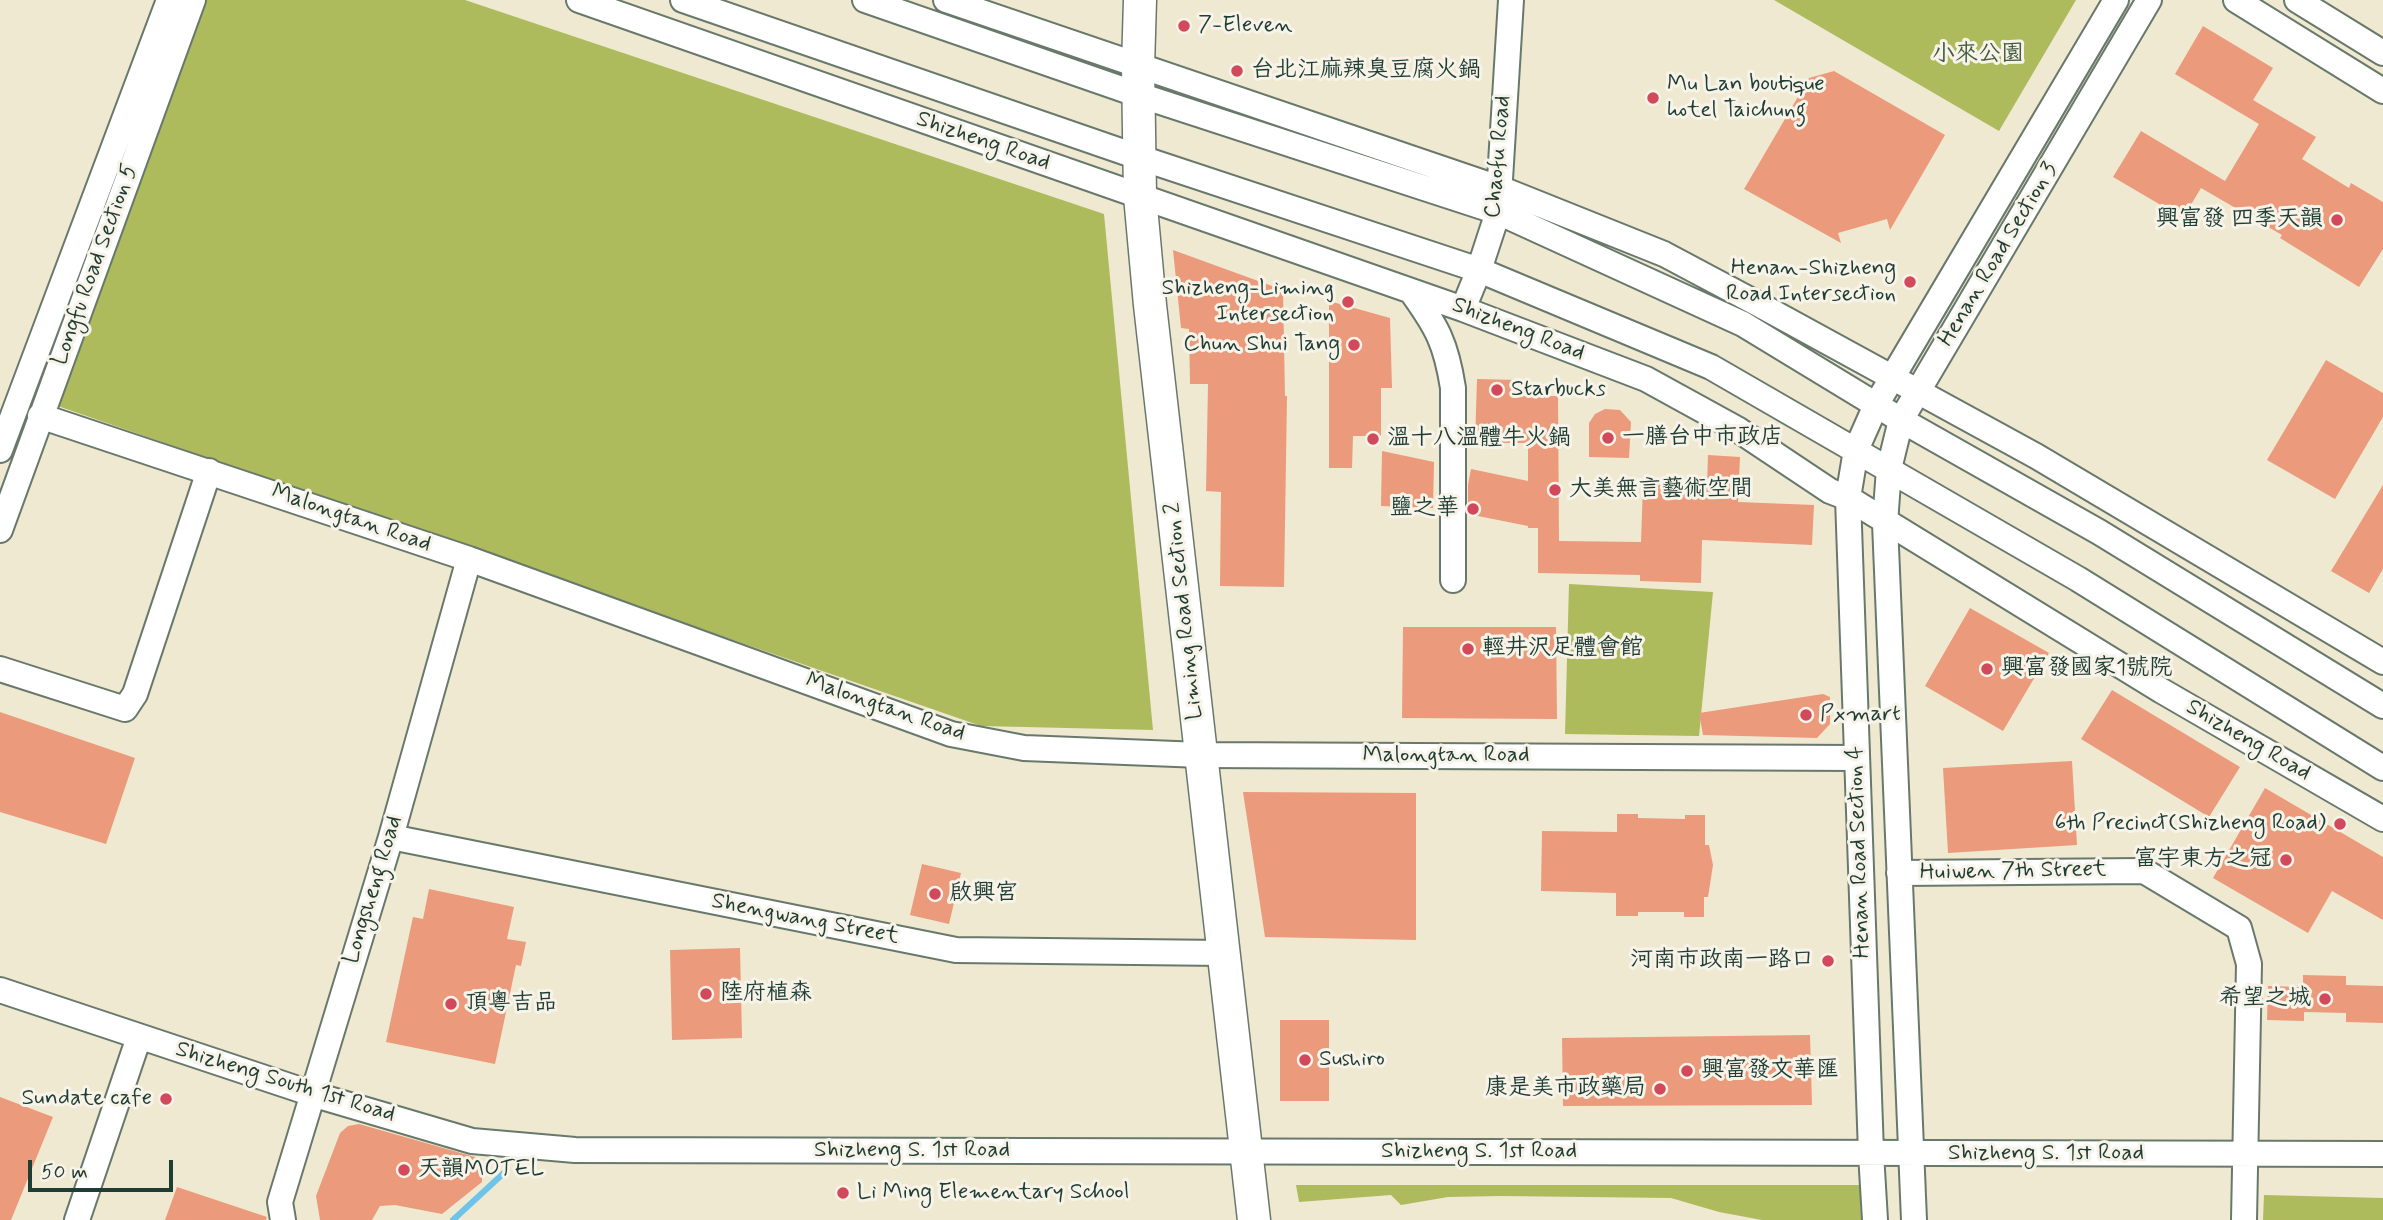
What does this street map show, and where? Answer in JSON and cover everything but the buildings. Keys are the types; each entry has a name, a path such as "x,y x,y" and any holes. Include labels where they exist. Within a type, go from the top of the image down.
{"main road":[{"name":"Liming Road Section 2","path":"1140,0 1140,196 1254,1220"}],"street":[{"name":"Longfu Road Section 5","path":"0,450 8,405 169,0"},
{"name":"Longfu Road Section 5","path":"0,530 193,0"},
{"name":"Shizheng Road","path":"579,0 635,10 1140,196 1463,309 1646,379 1737,429 1830,491 1848,498 2162,691 2383,819"},
{"name":"Shizheng Road","path":"683,0 1141,158 1479,270 1711,368 2078,579 2383,768"},
{"path":"865,0 1138,81 1664,254 2036,456 2383,662"},
{"path":"946,0 1138,81"},
{"name":"Chaofu Road","path":"1463,309 1479,270 1498,200 1511,0"},
{"name":"Henan Road Section 3","path":"1876,405 2116,0"},
{"name":"Henan Road Section 3","path":"1885,523 1889,469 1901,420 2150,0"},
{"path":"2236,0 2383,91"},
{"path":"2297,0 2383,53"},
{"path":"1498,200 1743,324 1901,420 2099,532 2383,706"},
{"path":"1411,291 1436,326 1448,358 1453,388 1453,580"},
{"name":"Henan Road Section 4","path":"1875,1220 1848,498 1857,450 1876,405"},
{"name":"Malongtan Road","path":"40,416 469,559 951,734 1024,748 1201,755 1857,758"},
{"path":"0,669 125,709 135,694 209,471"},
{"name":"Henan Road Section 4","path":"1885,523 1914,1220"},
{"name":"Longsheng Road","path":"283,1220 280,1202 391,837 469,559"},
{"name":"Shengwang Street","path":"391,837 956,950 1224,953"},
{"name":"Huiwen 7th Street","path":"1899,873 2144,871 2239,928 2249,964 2244,1220"},
{"name":"Shizheng South 1st Road","path":"0,990 312,1093"},
{"path":"77,1220 139,1037"},
{"name":"Shizheng S. 1st Road","path":"312,1093 472,1141 575,1150 2383,1154"}],"green space":[{"path":"204,0 465,0 1104,214 1153,730 981,726 52,404"},
{"name":"小來公園","path":"1774,0 2076,0 1999,131"},
{"path":"1569,584 1713,592 1699,736 1565,734"},
{"path":"1296,1185 1860,1185 1861,1220 1762,1220 1719,1212 1671,1198 1448,1197 1401,1205 1391,1195 1299,1202"},
{"path":"2264,1195 2383,1198 2383,1220 2263,1220"}],"waterway":[{"path":"453,1220 506,1171"}],"place":[{"name":"7-Eleven","path":"1184,26"},
{"name":"台北江麻辣臭豆腐火鍋","path":"1237,71"},
{"name":"Mu Lan boutique hotel Taichung","path":"1653,98"},
{"name":"興富發 四季天韻","path":"2337,220"},
{"name":"Henan-Shizheng Road Intersection","path":"1910,282"},
{"name":"Shizheng-Liming Intersection","path":"1348,302"},
{"name":"Chun Shui Tang","path":"1354,345"},
{"name":"Starbucks","path":"1497,390"},
{"name":"一膳台中市政店","path":"1608,438"},
{"name":"溫十八溫體牛火鍋","path":"1373,439"},
{"name":"大美無言藝術空間","path":"1555,490"},
{"name":"鹽之華","path":"1473,509"},
{"name":"輕井沢足體會館","path":"1468,649"},
{"name":"興富發國家1號院","path":"1987,669"},
{"name":"Pxmart","path":"1806,715"},
{"name":"6th Precinct(Shizheng Road)","path":"2340,824"},
{"name":"富宇東方之冠","path":"2286,860"},
{"name":"啟興宮","path":"935,894"},
{"name":"河南市政南一路口","path":"1828,961"},
{"name":"陸府植森","path":"706,994"},
{"name":"希望之城","path":"2325,999"},
{"name":"頂粵吉品","path":"451,1004"},
{"name":"Sushiro","path":"1305,1060"},
{"name":"興富發文華匯","path":"1687,1071"},
{"name":"康是美市政藥局","path":"1660,1089"},
{"name":"Sundate cafe","path":"166,1099"},
{"name":"天韻MOTEL","path":"404,1170"},
{"name":"Li Ming Elementary School","path":"843,1193"}]}
